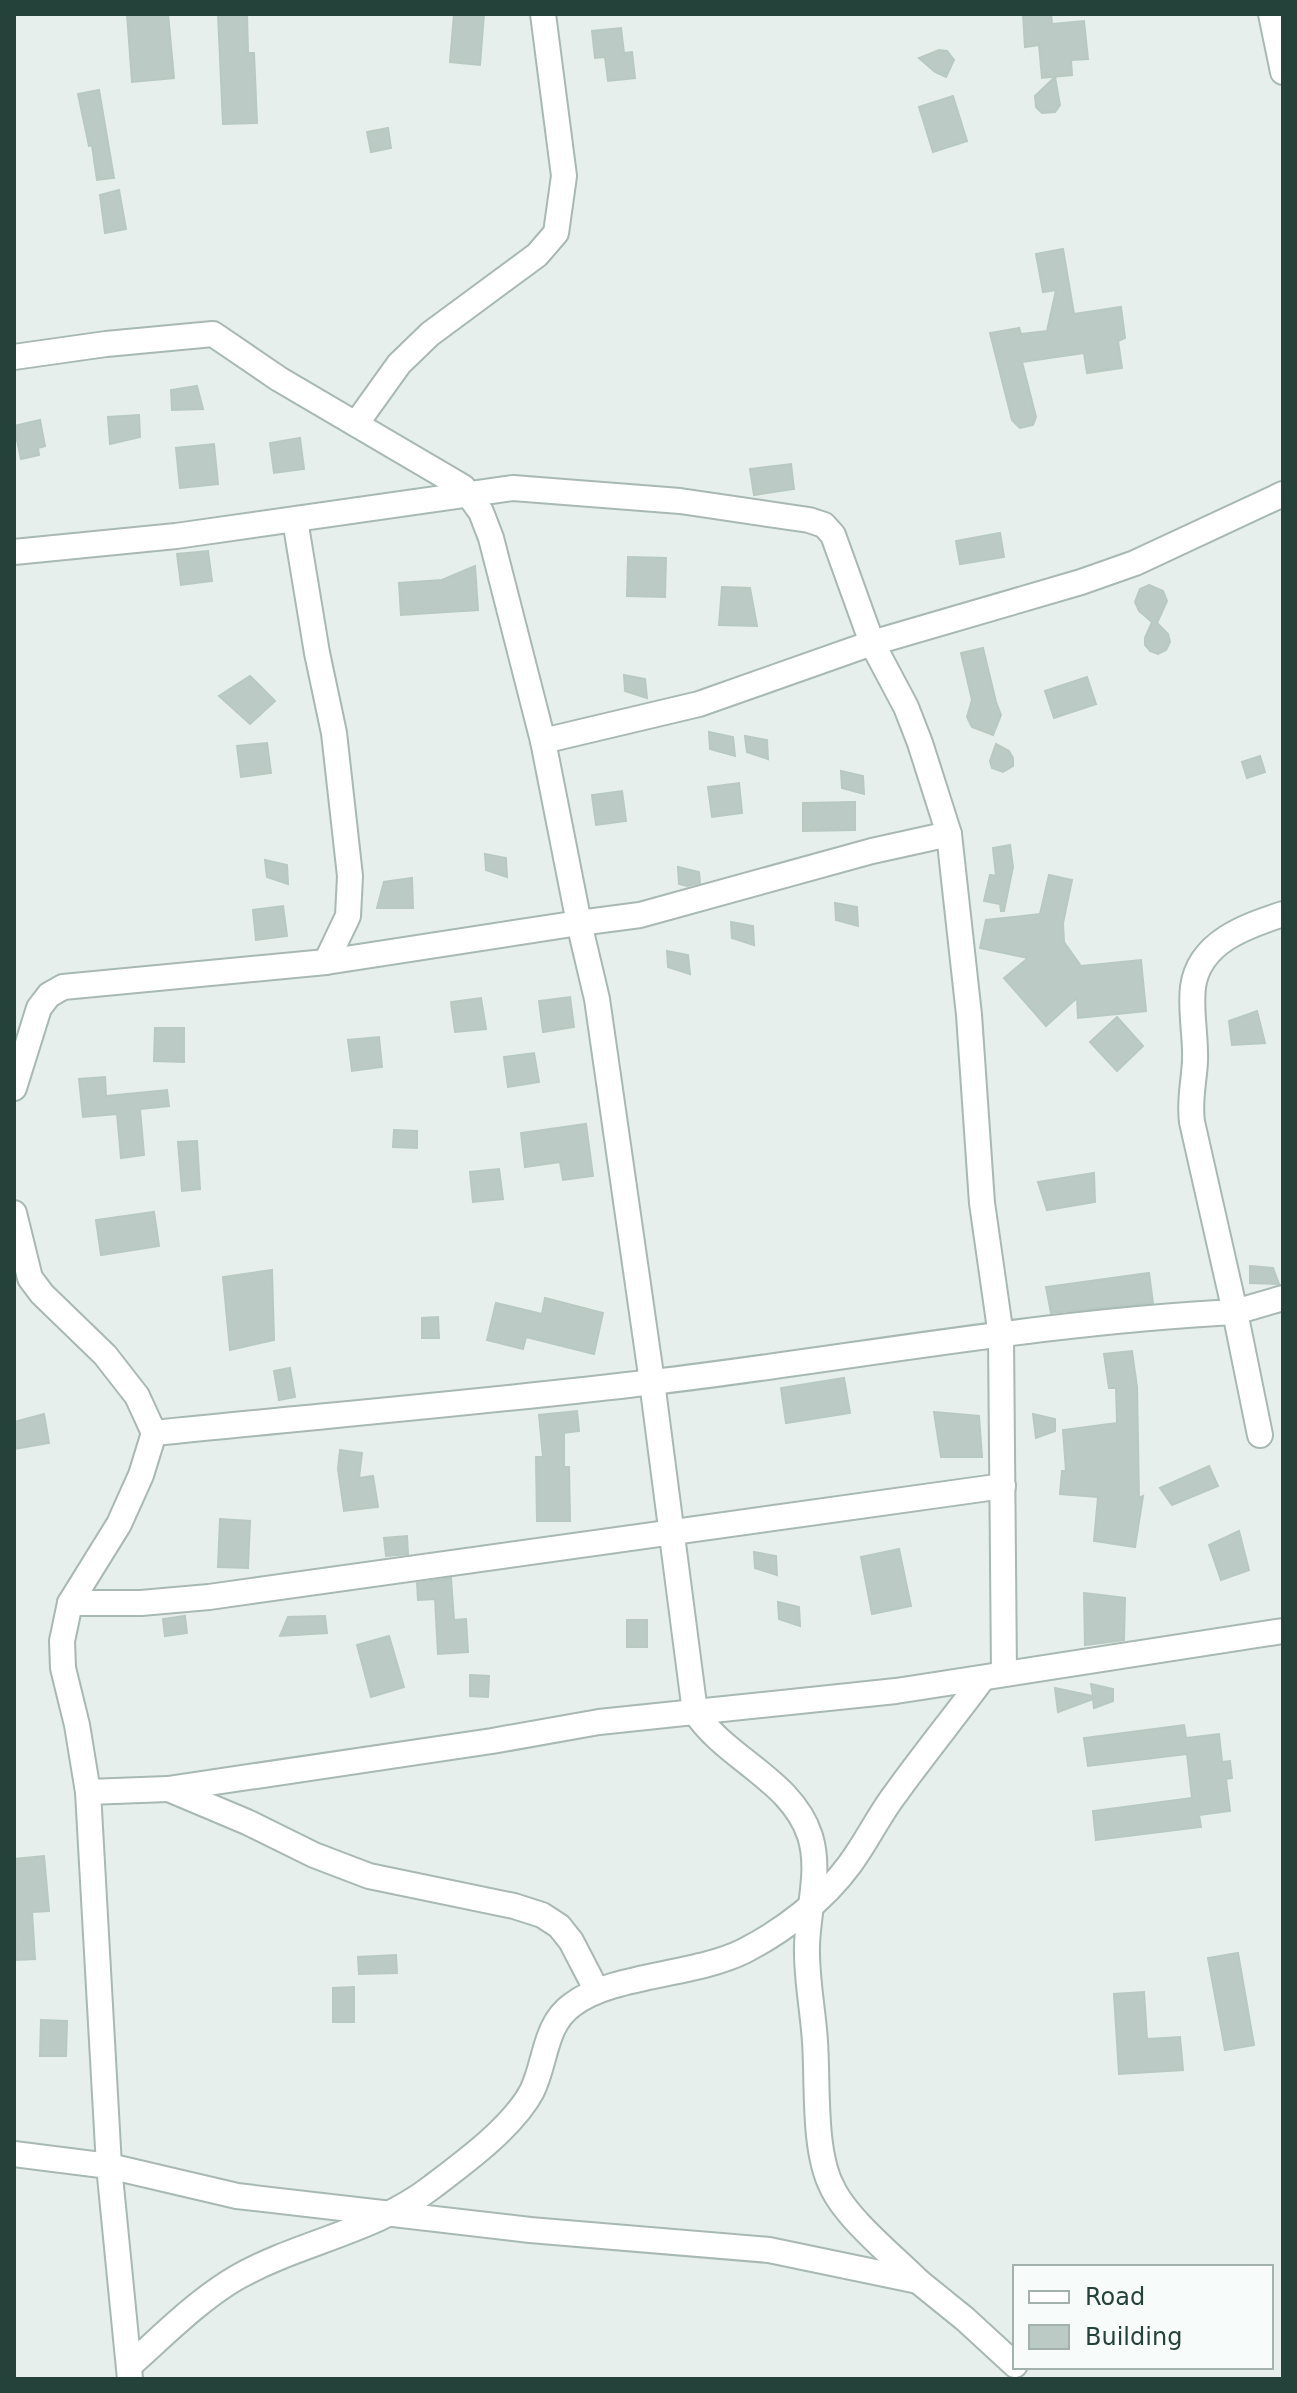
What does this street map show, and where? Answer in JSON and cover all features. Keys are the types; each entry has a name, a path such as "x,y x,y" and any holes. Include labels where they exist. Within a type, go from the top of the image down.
{"street":[{"path":"356,424 399,364 430,334 537,255 556,233 564,176 543,14"},
{"path":"1276,23 1283,72"},
{"path":"14,357 213,334 279,379 455,481 481,512 491,538 543,741 597,999 695,1712 706,1729 758,1770 798,1812 809,1833 815,1856 806,1974 815,2040 824,2164 831,2186 842,2204 918,2281 1013,2363"},
{"path":"14,552 176,536 497,489 538,488 680,501 809,520 824,525 833,535 872,643 911,719 949,834 969,1015 982,1203 1001,1336 1003,1486 994,1676 895,1793 849,1865 810,1907 741,1952 691,1970 597,1991 573,2003 563,2013 546,2044 533,2089 519,2111 430,2189 391,2214 235,2278 193,2310 130,2372"},
{"path":"543,741 699,704 872,643 1135,563 1283,494"},
{"path":"295,520 334,733 350,876 348,916 326,962"},
{"path":"14,1088 39,1008 49,995 63,987 326,962 640,915 872,851 949,834"},
{"path":"1260,1435 1192,1122 1190,1104 1195,1062 1193,988 1207,953 1247,925 1283,914"},
{"path":"14,1021 39,1008"},
{"path":"14,1213 30,1278 42,1294 105,1355 137,1396 154,1433 141,1475 119,1524 70,1603 62,1641 63,1668 77,1725 88,1792 109,2166 130,2372"},
{"path":"154,1433 652,1382 1150,1316 1235,1312 1283,1298"},
{"path":"70,1603 141,1603 209,1597 1003,1486"},
{"path":"88,1792 168,1789 599,1722 896,1691 1283,1631"},
{"path":"168,1789 247,1822 314,1855 369,1876 514,1906 542,1915 559,1926 571,1941 597,1991"},
{"path":"14,2154 109,2166 237,2196 530,2230 769,2250 918,2281"}],"building":[{"path":"127,14 168,14 174,78 132,82"},
{"path":"218,14 247,14 248,53 254,53 257,123 223,124"},
{"path":"454,14 484,14 480,65 450,62"},
{"path":"1023,14 1051,14 1052,24 1084,21 1088,59 1071,60 1072,75 1042,78 1039,45 1025,47"},
{"path":"621,28 624,53 632,52 635,78 608,81 605,57 595,58 592,31"},
{"path":"939,50 947,51 954,60 946,77 919,58"},
{"path":"1055,77 1060,105 1055,112 1042,113 1036,107 1035,96"},
{"path":"99,90 114,178 97,180 92,145 89,146 78,94"},
{"path":"953,96 967,141 933,152 919,107"},
{"path":"388,128 391,148 371,152 367,132"},
{"path":"119,190 126,229 105,233 100,195"},
{"path":"1063,249 1074,314 1121,307 1125,338 1118,341 1122,368 1087,373 1084,353 1022,362 1036,417 1033,425 1020,428 1012,420 990,333 1019,328 1021,334 1047,331 1056,290 1043,292 1036,254"},
{"path":"197,386 203,409 172,410 171,390"},
{"path":"139,415 140,437 110,444 108,417"},
{"path":"40,420 45,446 38,448 39,455 21,459 14,426"},
{"path":"300,438 304,469 274,473 270,443"},
{"path":"214,444 218,484 180,488 176,448"},
{"path":"791,464 794,489 754,495 750,469"},
{"path":"1000,533 1004,557 960,564 956,541"},
{"path":"208,551 212,581 181,585 177,554"},
{"path":"628,557 666,558 665,597 627,596"},
{"path":"475,566 478,610 401,615 399,583 442,580"},
{"path":"1149,585 1163,591 1167,601 1157,623 1168,634 1170,642 1166,650 1158,654 1145,645 1152,622 1139,611 1135,602 1140,589"},
{"path":"722,587 750,588 757,626 719,625"},
{"path":"983,648 1001,715 993,735 972,727 967,717 972,700 961,653"},
{"path":"624,675 645,679 647,698 625,691"},
{"path":"250,676 275,701 250,724 219,696"},
{"path":"1087,677 1096,704 1054,718 1045,691"},
{"path":"709,732 733,737 735,756 710,749"},
{"path":"745,736 767,740 768,759 747,752"},
{"path":"267,743 271,773 241,777 237,746"},
{"path":"996,744 1009,751 1013,758 1013,766 1003,772 992,768 990,761"},
{"path":"1260,756 1265,772 1247,778 1242,762"},
{"path":"841,771 863,776 864,794 842,788"},
{"path":"739,783 742,813 712,817 708,787"},
{"path":"622,791 626,821 596,825 592,795"},
{"path":"855,802 855,830 803,831 803,803"},
{"path":"1010,845 1013,867 1004,911 1001,911 1000,904 984,901 990,875 996,876 993,848"},
{"path":"485,854 506,858 507,877 486,870"},
{"path":"265,860 287,865 288,884 267,877"},
{"path":"678,867 699,872 700,883 679,884"},
{"path":"1049,875 1072,880 1063,923 1064,942 1081,966 1141,960 1146,1011 1078,1018 1077,998 1046,1026 1004,978 1028,958 980,948 986,920 1040,914"},
{"path":"412,878 413,908 377,908 384,882"},
{"path":"835,903 857,907 858,926 836,920"},
{"path":"283,906 287,936 256,940 253,910"},
{"path":"731,922 753,926 754,945 732,938"},
{"path":"667,951 688,955 690,974 668,967"},
{"path":"570,997 574,1027 543,1032 539,1001"},
{"path":"481,998 486,1029 455,1032 451,1002"},
{"path":"1257,1011 1265,1043 1232,1045 1229,1021"},
{"path":"1117,1017 1143,1046 1117,1071 1090,1042"},
{"path":"155,1028 184,1028 184,1062 154,1061"},
{"path":"379,1037 382,1067 352,1071 348,1040"},
{"path":"534,1053 539,1082 508,1087 504,1057"},
{"path":"105,1077 106,1096 167,1090 169,1106 140,1109 144,1155 121,1158 117,1114 83,1117 79,1079"},
{"path":"586,1124 593,1176 563,1180 560,1162 525,1167 521,1133"},
{"path":"394,1130 417,1131 417,1148 393,1147"},
{"path":"197,1141 200,1189 182,1191 178,1142"},
{"path":"499,1169 503,1199 473,1202 470,1172"},
{"path":"1094,1173 1095,1202 1047,1210 1038,1182"},
{"path":"154,1212 159,1246 101,1255 96,1220"},
{"path":"1250,1266 1273,1268 1279,1284 1250,1283"},
{"path":"272,1270 274,1340 230,1350 223,1277"},
{"path":"1149,1273 1153,1303 1051,1313 1046,1287"},
{"path":"545,1298 603,1313 594,1354 526,1337 523,1349 487,1340 496,1303 542,1314"},
{"path":"438,1317 439,1338 422,1338 422,1318"},
{"path":"1132,1351 1137,1387 1139,1498 1143,1496 1135,1547 1094,1541 1098,1497 1060,1494 1062,1471 1066,1471 1063,1430 1117,1423 1116,1388 1109,1388 1104,1354"},
{"path":"290,1368 295,1397 279,1400 274,1371"},
{"path":"844,1378 850,1413 786,1423 781,1388"},
{"path":"577,1411 579,1431 564,1433 564,1467 569,1467 570,1521 537,1521 536,1457 543,1457 539,1415"},
{"path":"934,1412 979,1416 982,1457 941,1457"},
{"path":"44,1414 49,1443 14,1449 14,1422"},
{"path":"1033,1414 1055,1419 1055,1431 1036,1438"},
{"path":"340,1450 362,1453 359,1478 373,1476 378,1507 344,1511 338,1469"},
{"path":"1209,1466 1218,1486 1172,1505 1160,1488"},
{"path":"220,1519 250,1521 248,1568 218,1567"},
{"path":"1239,1531 1249,1570 1221,1580 1209,1545"},
{"path":"407,1536 408,1554 386,1556 384,1538"},
{"path":"899,1549 911,1606 872,1614 861,1557"},
{"path":"754,1552 776,1556 777,1575 755,1568"},
{"path":"451,1578 454,1620 466,1619 468,1652 438,1654 435,1599 418,1600 417,1583"},
{"path":"1084,1593 1125,1598 1124,1640 1085,1645"},
{"path":"778,1602 799,1607 800,1626 779,1619"},
{"path":"185,1616 187,1633 165,1636 163,1619"},
{"path":"325,1616 327,1633 280,1636 288,1617"},
{"path":"627,1620 647,1620 647,1647 627,1647"},
{"path":"389,1636 404,1687 371,1697 357,1645"},
{"path":"470,1675 489,1676 488,1697 470,1696"},
{"path":"1091,1684 1113,1689 1113,1701 1094,1708 1093,1699 1058,1712 1055,1688 1093,1696"},
{"path":"1184,1725 1186,1738 1219,1734 1222,1762 1230,1761 1232,1778 1226,1779 1230,1811 1199,1815 1201,1827 1096,1840 1093,1811 1192,1798 1187,1754 1088,1766 1084,1738"},
{"path":"44,1856 49,1911 32,1912 35,1959 16,1960 14,1859"},
{"path":"1238,1953 1254,2045 1225,2050 1208,1958"},
{"path":"396,1955 397,1973 359,1974 358,1957"},
{"path":"354,1987 354,2022 333,2022 333,1988"},
{"path":"1144,1992 1147,2039 1180,2037 1183,2070 1119,2074 1114,1994"},
{"path":"41,2020 67,2021 66,2056 40,2056"}]}
